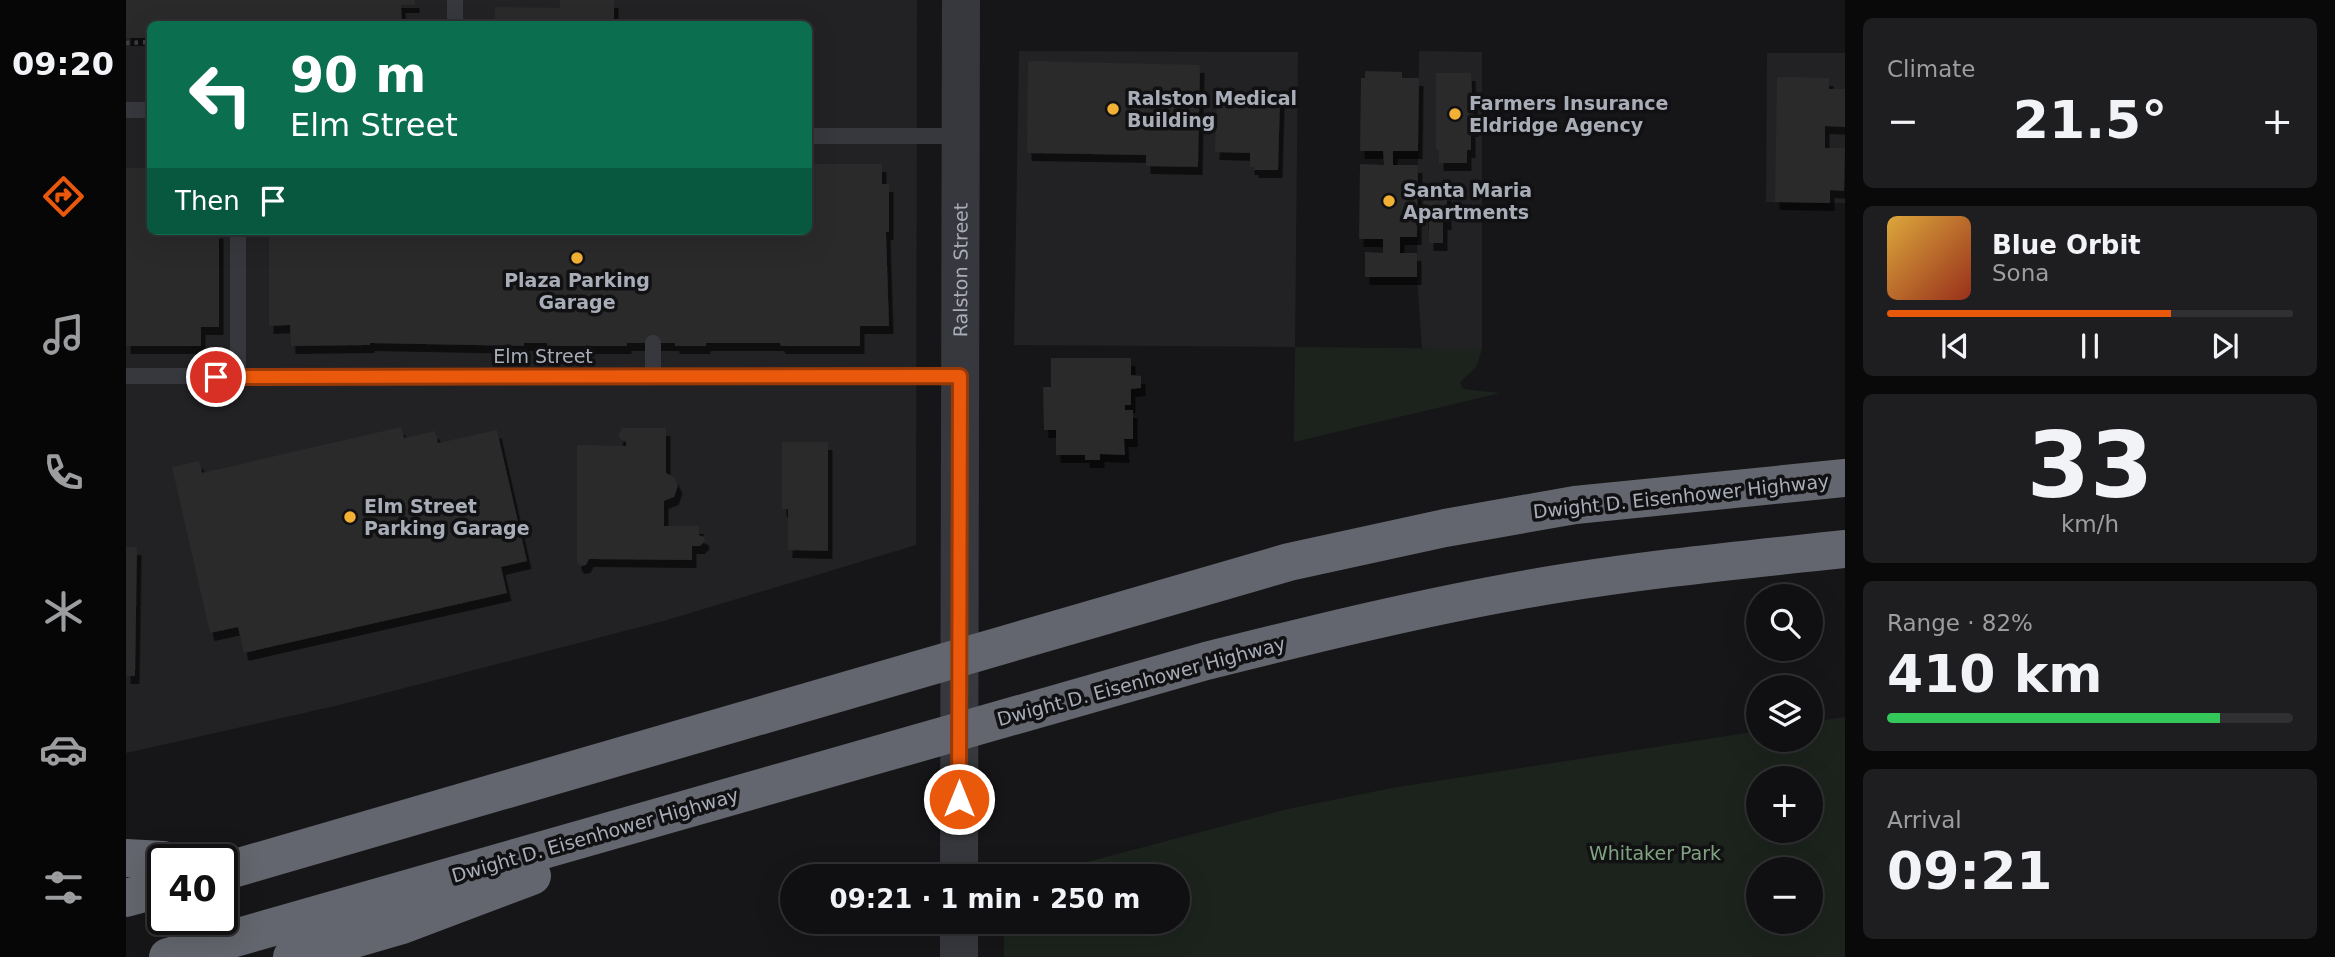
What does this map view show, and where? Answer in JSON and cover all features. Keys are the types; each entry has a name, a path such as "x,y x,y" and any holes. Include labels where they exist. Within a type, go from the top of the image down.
{"highway":[{"name":"Dwight D. Eisenhower Highway","path":"238,866 1289,562 1445,528 1575,505 1845,478"},
{"name":"Dwight D. Eisenhower Highway","path":"168,957 1206,661 1422,610 1532,588 1641,571 1845,549"},
{"path":"292,957 402,925 779,782"},
{"path":"126,858 147,859"},
{"path":"126,898 147,892"}],"street":[{"name":"Ralston Street","path":"959,864 961,0"},
{"path":"959,934 959,957"}],"lane":[{"path":"455,0 455,21"},
{"path":"126,110 147,110"},
{"path":"812,136 961,136"},
{"path":"238,235 239,377"},
{"path":"653,343 653,377"},
{"name":"Elm Street","path":"126,376 960,376"}],"path":[{"path":"126,43 147,43"}],"shaded area":[{"path":"126,0 917,0 916,545 667,620 335,706 126,753"},
{"path":"1019,51 1298,52 1295,347 1014,345"},
{"path":"1419,51 1482,52 1482,349 1422,349 1417,277"},
{"path":"1767,53 1845,53 1845,203 1766,202"}],"green space":[{"path":"1295,347 1482,349 1476,367 1460,382 1463,389 1500,393 1294,442"},
{"name":"Whitaker Park","path":"1845,717 1845,957 1004,957 1004,934 1190,934 1190,864 1079,864 1288,809 1392,788 1746,733 1746,752 1823,752 1823,720"}],"building":[{"path":"126,0 415,0 415,5 401,5 402,21 147,21 147,38 126,38"},
{"path":"560,0 614,0 614,21 495,21 495,7 560,8"},
{"name":"Ralston Medical Building","path":"1028,61 1200,65 1198,167 1146,166 1146,155 1027,153"},
{"name":"Santa Maria Apartments","path":"1365,71 1402,72 1402,78 1419,78 1418,151 1393,151 1393,165 1418,165 1417,237 1400,237 1400,253 1417,253 1417,277 1365,277 1365,252 1383,253 1383,239 1359,239 1360,164 1384,165 1383,151 1360,151 1361,78 1365,78"},
{"name":"Farmers Insurance Eldridge Agency","path":"1436,73 1471,73 1474,129 1471,129 1471,150 1467,150 1467,163 1439,163 1439,150 1436,150"},
{"path":"1777,77 1829,78 1829,89 1845,89 1845,127 1825,126 1825,148 1845,148 1844,191 1830,190 1830,203 1775,202"},
{"path":"1217,94 1260,95 1260,100 1280,100 1278,170 1254,170 1254,167 1250,167 1250,153 1215,152"},
{"name":"Plaza Parking Garage","path":"812,164 882,164 882,184 889,184 889,232 886,232 889,326 860,326 860,346 781,346 780,343 547,346 547,343 524,343 524,346 370,343 291,346 290,325 269,326 271,237 812,235"},
{"path":"126,168 147,168 147,235 219,235 219,327 201,327 201,346 126,346"},
{"path":"1424,193 1447,193 1447,222 1443,222 1443,243 1429,243 1429,222 1424,222"},
{"path":"1051,358 1131,358 1131,375 1141,376 1141,388 1131,389 1131,405 1125,405 1125,410 1133,410 1133,439 1124,439 1125,455 1100,454 1100,460 1085,460 1085,455 1056,455 1056,430 1044,430 1043,387 1051,387"},
{"name":"Elm Street Parking Garage","path":"401,427 404,438 435,431 438,443 497,430 527,561 501,567 507,593 244,653 238,627 210,633 172,467 199,461 202,473"},
{"path":"622,428 666,428 666,473 674,477 678,486 674,497 664,501 664,526 699,526 699,535 704,537 705,541 700,546 692,546 692,560 589,559 586,565 580,566 577,562 577,445 626,446 626,442 618,436"},
{"path":"782,442 828,442 828,551 788,550 788,509 782,509"},
{"path":"126,547 137,547 135,676 126,676"}],"place":[{"name":"Ralston Medical Building","path":"1113,109"},
{"name":"Farmers Insurance Eldridge Agency","path":"1455,114"},
{"name":"Santa Maria Apartments","path":"1389,201"},
{"name":"Plaza Parking Garage","path":"577,258"},
{"name":"Elm Street Parking Garage","path":"350,517"}],"route":[{"path":"216,377 960,376 959,799"}]}
